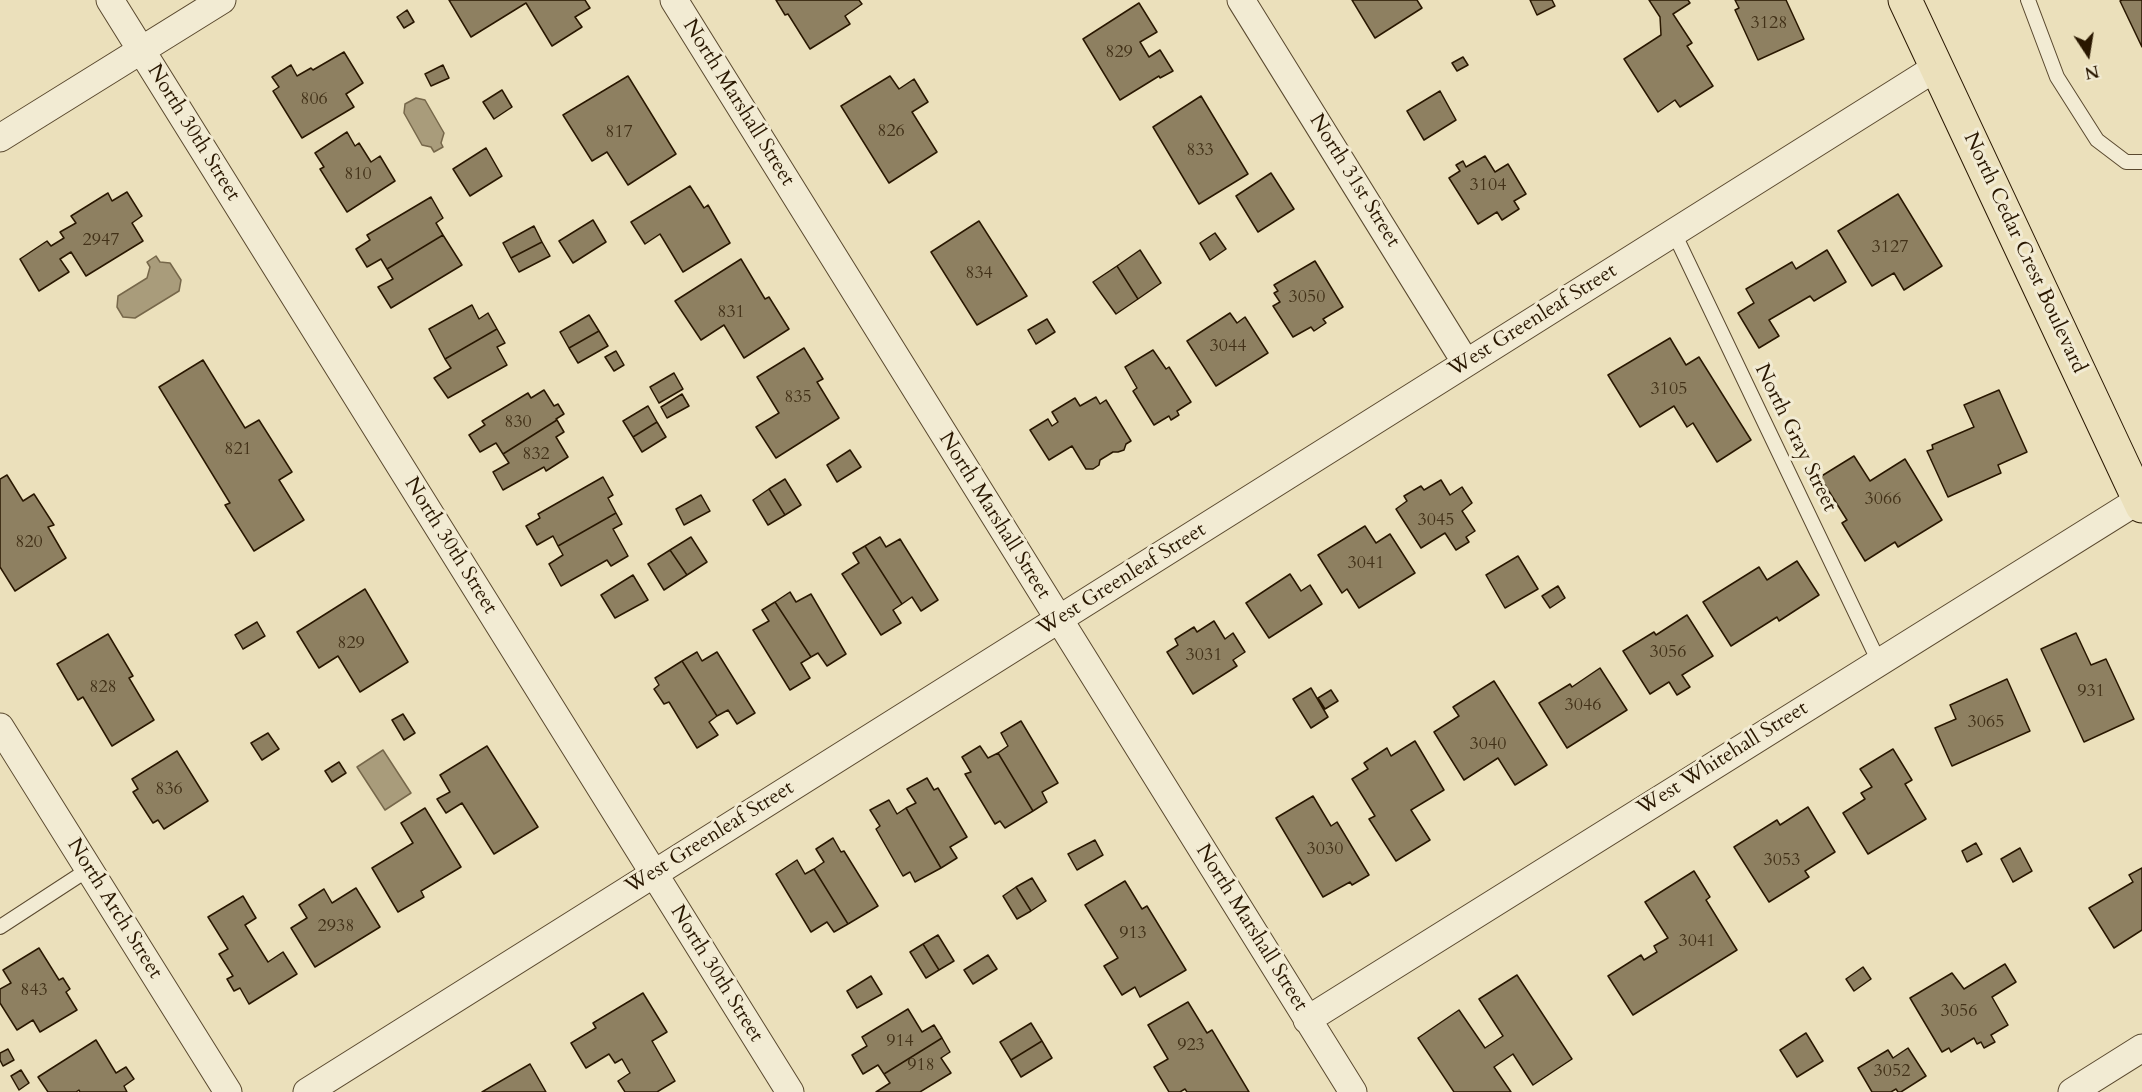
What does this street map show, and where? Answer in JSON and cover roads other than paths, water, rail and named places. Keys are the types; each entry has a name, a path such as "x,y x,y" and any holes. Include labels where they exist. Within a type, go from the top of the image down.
{"main road":[{"name":"North Cedar Crest Boulevard","path":"1905,0 2141,503"}],"street":[{"name":"North 30th Street","path":"110,0 790,1092"},
{"path":"0,138 222,0"},
{"name":"North Marshall Street","path":"674,0 1353,1092"},
{"name":"North 31st Street","path":"1241,0 1466,363"},
{"name":"West Greenleaf Street","path":"307,1092 1937,67"},
{"name":"West Whitehall Street","path":"1307,1020 1879,662 2141,503"},
{"name":"North Arch Street","path":"0,727 228,1092"},
{"path":"2074,1092 2142,1048"}],"lane":[{"path":"2028,0 2057,77 2097,140 2126,162 2142,162"},
{"name":"North Gray Street","path":"1674,233 1879,662"},
{"path":"0,927 89,869"}]}
